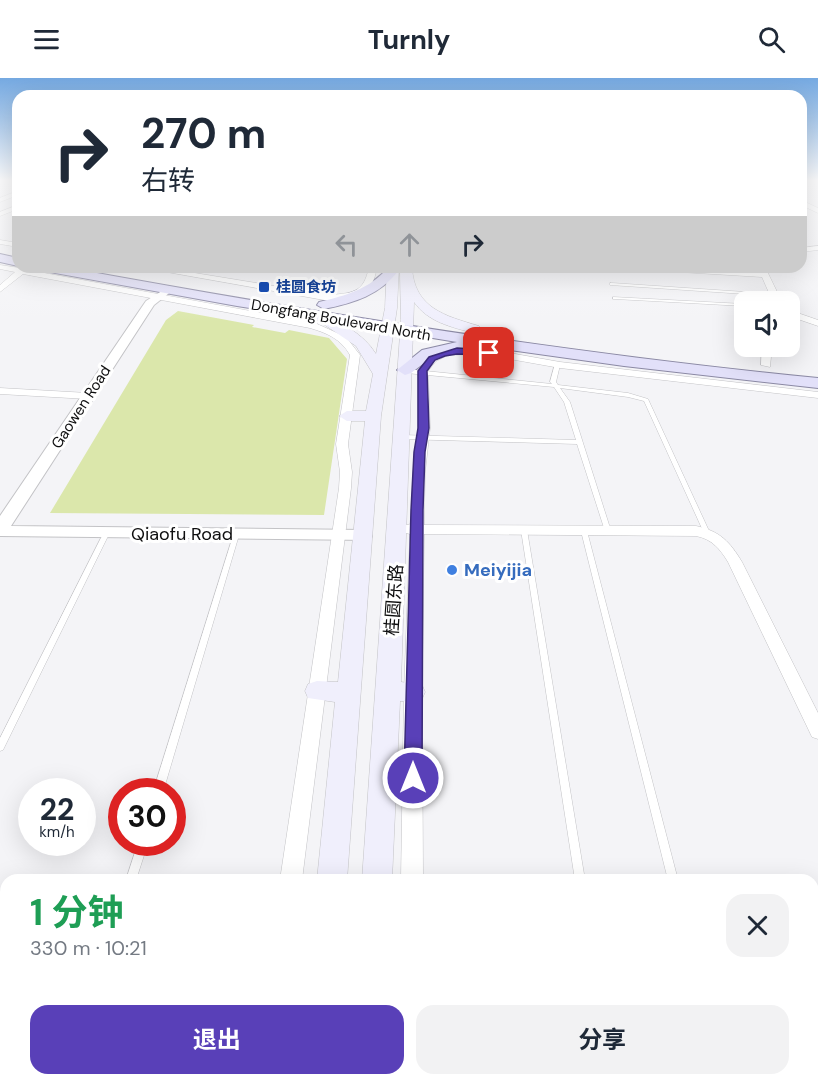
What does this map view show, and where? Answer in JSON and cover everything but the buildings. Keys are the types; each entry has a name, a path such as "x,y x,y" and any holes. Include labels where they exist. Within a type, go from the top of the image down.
{"main road":[{"name":"Dongfang Boulevard North","path":"72,273 164,293 274,308 320,310 407,325 558,359 818,383"},
{"name":"Dongfang Boulevard North","path":"152,273 195,279 287,298 320,310"},
{"path":"320,310 363,296 393,273"},
{"name":"桂圆东路","path":"333,874 373,416 397,273"},
{"name":"桂圆东路","path":"377,874 388,691 408,529 401,437 407,325 406,284 400,273"},
{"path":"406,284 426,310 436,317 474,330"},
{"path":"274,308 287,298"},
{"path":"320,310 369,350 379,375"},
{"name":"Dongfang Boulevard North","path":"407,325 474,330 711,372"},
{"path":"405,370 422,357 441,348 494,344"},
{"name":"Dongfang Boulevard North","path":"771,378 818,370"},
{"path":"347,416 373,416"},
{"path":"317,691 349,692"},
{"path":"388,691 412,692"}],"street":[{"path":"0,289 16,273"},
{"path":"55,273 164,293 321,327 340,335 349,343 356,355 342,444 346,472 292,874"},
{"path":"169,273 195,279 330,297 347,295 364,289 369,285 372,273"},
{"path":"195,279 204,273"},
{"path":"765,273 773,291"},
{"name":"Gaowen Road","path":"0,530 150,303 164,293"},
{"path":"800,317 818,323"},
{"path":"412,874 412,692 408,529 423,438 423,371 432,358 457,351 558,359"},
{"path":"768,357 771,378 818,395"},
{"path":"0,391 88,396"},
{"path":"408,529 707,533 721,540 730,552 818,731"},
{"name":"Qiaofu Road","path":"0,530 106,534 364,536"}],"lane":[{"path":"612,284 734,294"},
{"path":"615,298 734,304"},
{"path":"555,386 558,359"},
{"path":"405,370 628,395 648,402 707,533"},
{"path":"555,386 567,402 608,531"},
{"path":"401,437 579,442"},
{"path":"524,530 579,874"},
{"path":"584,531 671,874"},
{"path":"0,747 106,534"},
{"path":"162,778 236,535"},
{"path":"133,874 139,856"}],"green space":[{"path":"178,311 285,333 289,330 329,338 347,359 324,515 50,513 166,320"}],"place":[{"name":"桂圆食坊","path":"264,287"},
{"name":"Meiyijia","path":"452,570"}],"route":[{"path":"413,778 412,692 417,510 420,452 424,428 423,371 432,358 443,353 457,351 489,353"}]}
